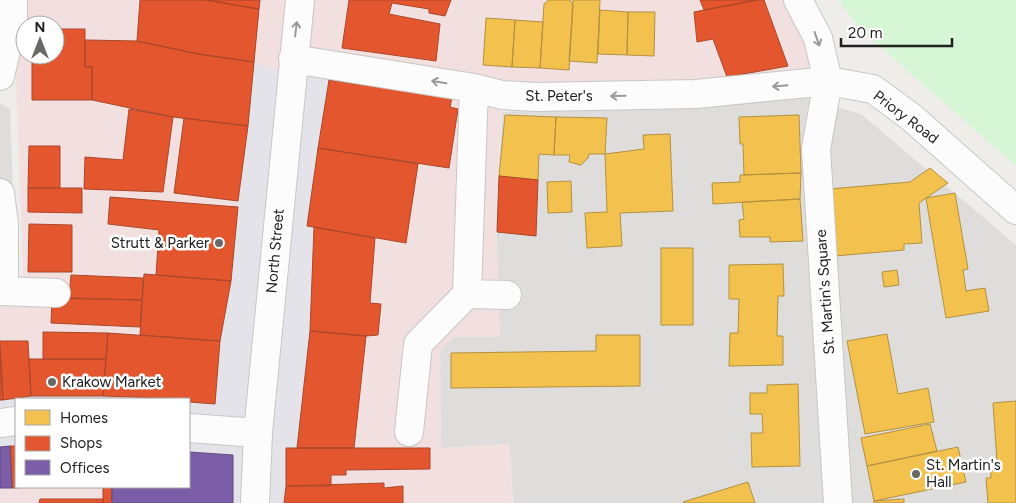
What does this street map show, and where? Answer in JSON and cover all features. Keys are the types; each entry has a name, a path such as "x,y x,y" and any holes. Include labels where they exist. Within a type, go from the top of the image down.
{"street":[{"path":"0,76 13,22 13,0"},
{"name":"North Street","path":"255,503 258,433 300,0"},
{"path":"798,0 818,38 828,81"},
{"name":"St. Peter's","path":"293,58 474,88 502,95 536,97 696,94 828,81"},
{"name":"Priory Road","path":"828,81 873,89 911,117 1016,210"},
{"name":"St. Martin's Square","path":"828,81 816,149 838,503"},
{"path":"410,432 418,344 467,294 474,88"},
{"path":"0,192 4,224 2,291 56,293"},
{"path":"467,294 507,295"},
{"path":"0,422 15,421"},
{"path":"190,428 258,433"}],"shaded area":[{"path":"13,0 798,0 828,81 502,95 496,223 500,337 453,337 440,351 441,448 510,444 512,503 255,503 258,433 190,428 190,398 15,398 0,422 0,305 24,302 15,65 65,65 65,15 15,15 15,55"},
{"path":"254,62 268,68 329,80 318,148 310,331 297,448 286,448 284,503 233,503 233,455 190,452 190,402 215,404 220,341 231,281"},
{"path":"803,97 861,114 1016,245 1016,503 513,503 510,444 441,448 440,351 453,337 500,337 496,223 502,112"},
{"path":"0,103 10,109 16,281 0,284"},
{"path":"31,396 103,396 130,398 16,398"},
{"path":"15,398 15,446 0,447 0,400"},
{"path":"0,442 15,442 15,488 190,488 190,452 233,455 233,503 0,503"}],"green space":[{"path":"839,0 1016,0 1016,166 858,27"}],"building: Homes":[{"path":"548,0 570,0 573,5 569,70 540,68 544,4"},
{"path":"573,0 600,0 597,63 569,61"},
{"path":"600,10 628,12 627,55 598,54"},
{"path":"628,12 655,12 654,56 627,55"},
{"path":"486,18 515,20 512,67 483,65"},
{"path":"515,20 543,22 540,68 512,67"},
{"path":"505,115 556,117 554,155 539,154 538,180 499,176"},
{"path":"799,115 801,173 744,175 743,144 740,144 739,117"},
{"path":"556,117 607,118 605,154 589,154 588,158 581,165 569,162 570,155 554,155"},
{"path":"670,134 673,211 620,213 622,246 587,248 585,213 607,212 605,154 644,149 643,135"},
{"path":"930,168 948,183 919,203 922,243 904,244 904,250 835,256 829,189 910,182"},
{"path":"801,173 800,199 713,204 712,183 740,182 740,175"},
{"path":"571,181 572,212 548,213 547,182"},
{"path":"955,193 968,269 963,270 966,291 985,288 989,311 946,318 926,198"},
{"path":"800,199 803,241 770,242 770,237 740,237 739,220 744,219 742,202"},
{"path":"661,248 693,248 693,325 661,325"},
{"path":"783,264 784,296 778,296 777,336 783,336 783,365 729,366 730,333 738,333 739,299 729,299 729,265"},
{"path":"897,270 899,285 884,287 882,272"},
{"path":"887,334 898,394 928,388 934,422 865,434 847,341"},
{"path":"596,335 640,335 640,386 451,388 451,353 596,351"},
{"path":"798,384 800,466 752,467 751,433 763,433 762,414 750,414 750,393 767,393 767,385"},
{"path":"1016,401 1016,503 988,503 986,478 991,478 990,461 997,461 993,403"},
{"path":"930,424 937,451 867,466 861,438"},
{"name":"St. Martin's Hall","path":"958,447 966,482 874,501 867,466"},
{"path":"748,482 755,503 683,502"},
{"path":"904,499 904,503 874,503 874,501"}],"building: Shops":[{"path":"140,0 206,0 259,9 254,62 198,54 137,41"},
{"path":"206,0 260,0 259,9"},
{"path":"349,0 451,0 445,16 429,13 429,9 392,3 389,14 440,24 436,61 342,48"},
{"path":"700,0 757,0 704,10"},
{"path":"764,0 788,66 727,77 713,39 697,42 694,12"},
{"path":"65,29 85,29 85,67 92,67 92,100 32,100 32,65 65,65"},
{"path":"85,40 137,41 198,54 254,62 248,126 173,117 92,100 92,67 85,67"},
{"path":"329,80 452,97 450,107 458,109 449,168 318,148"},
{"path":"129,109 173,117 163,192 84,189 85,157 123,160"},
{"path":"184,118 248,126 238,201 174,193"},
{"path":"29,146 60,146 60,188 28,188"},
{"path":"318,148 418,164 406,243 307,226"},
{"path":"499,176 538,180 536,236 497,232"},
{"path":"28,188 82,188 82,213 28,212"},
{"path":"110,197 238,207 231,281 156,275 159,230 108,224"},
{"path":"29,224 72,225 72,272 28,272"},
{"path":"314,227 375,238 370,303 381,304 378,335 366,336 310,331"},
{"path":"144,274 231,281 220,341 140,335"},
{"path":"71,275 143,278 142,300 69,298"},
{"path":"52,298 142,300 140,327 51,323"},
{"path":"310,331 366,336 354,448 297,448"},
{"path":"43,332 108,333 106,359 43,359"},
{"path":"108,333 220,341 215,404 190,402 190,398 103,396"},
{"path":"0,341 28,341 31,396 3,400"},
{"path":"0,350 3,400 0,400"},
{"path":"29,359 106,359 103,396 31,396"},
{"path":"10,446 15,446 15,488 12,488"},
{"path":"286,448 430,448 430,469 346,470 346,475 331,475 331,486 286,486"},
{"path":"384,483 384,488 403,486 403,503 284,503 286,486"},
{"path":"103,488 112,488 112,503 103,503"},
{"path":"40,499 103,499 103,503 39,503"}],"building: Offices":[{"path":"10,446 12,488 0,488 0,447"},
{"path":"190,452 233,455 233,503 112,503 112,488 190,488"}],"place":[{"name":"Strutt & Parker","path":"219,243"},
{"name":"Krakow Market","path":"52,382"},
{"name":"St. Martin's Hall","path":"916,474"}]}
